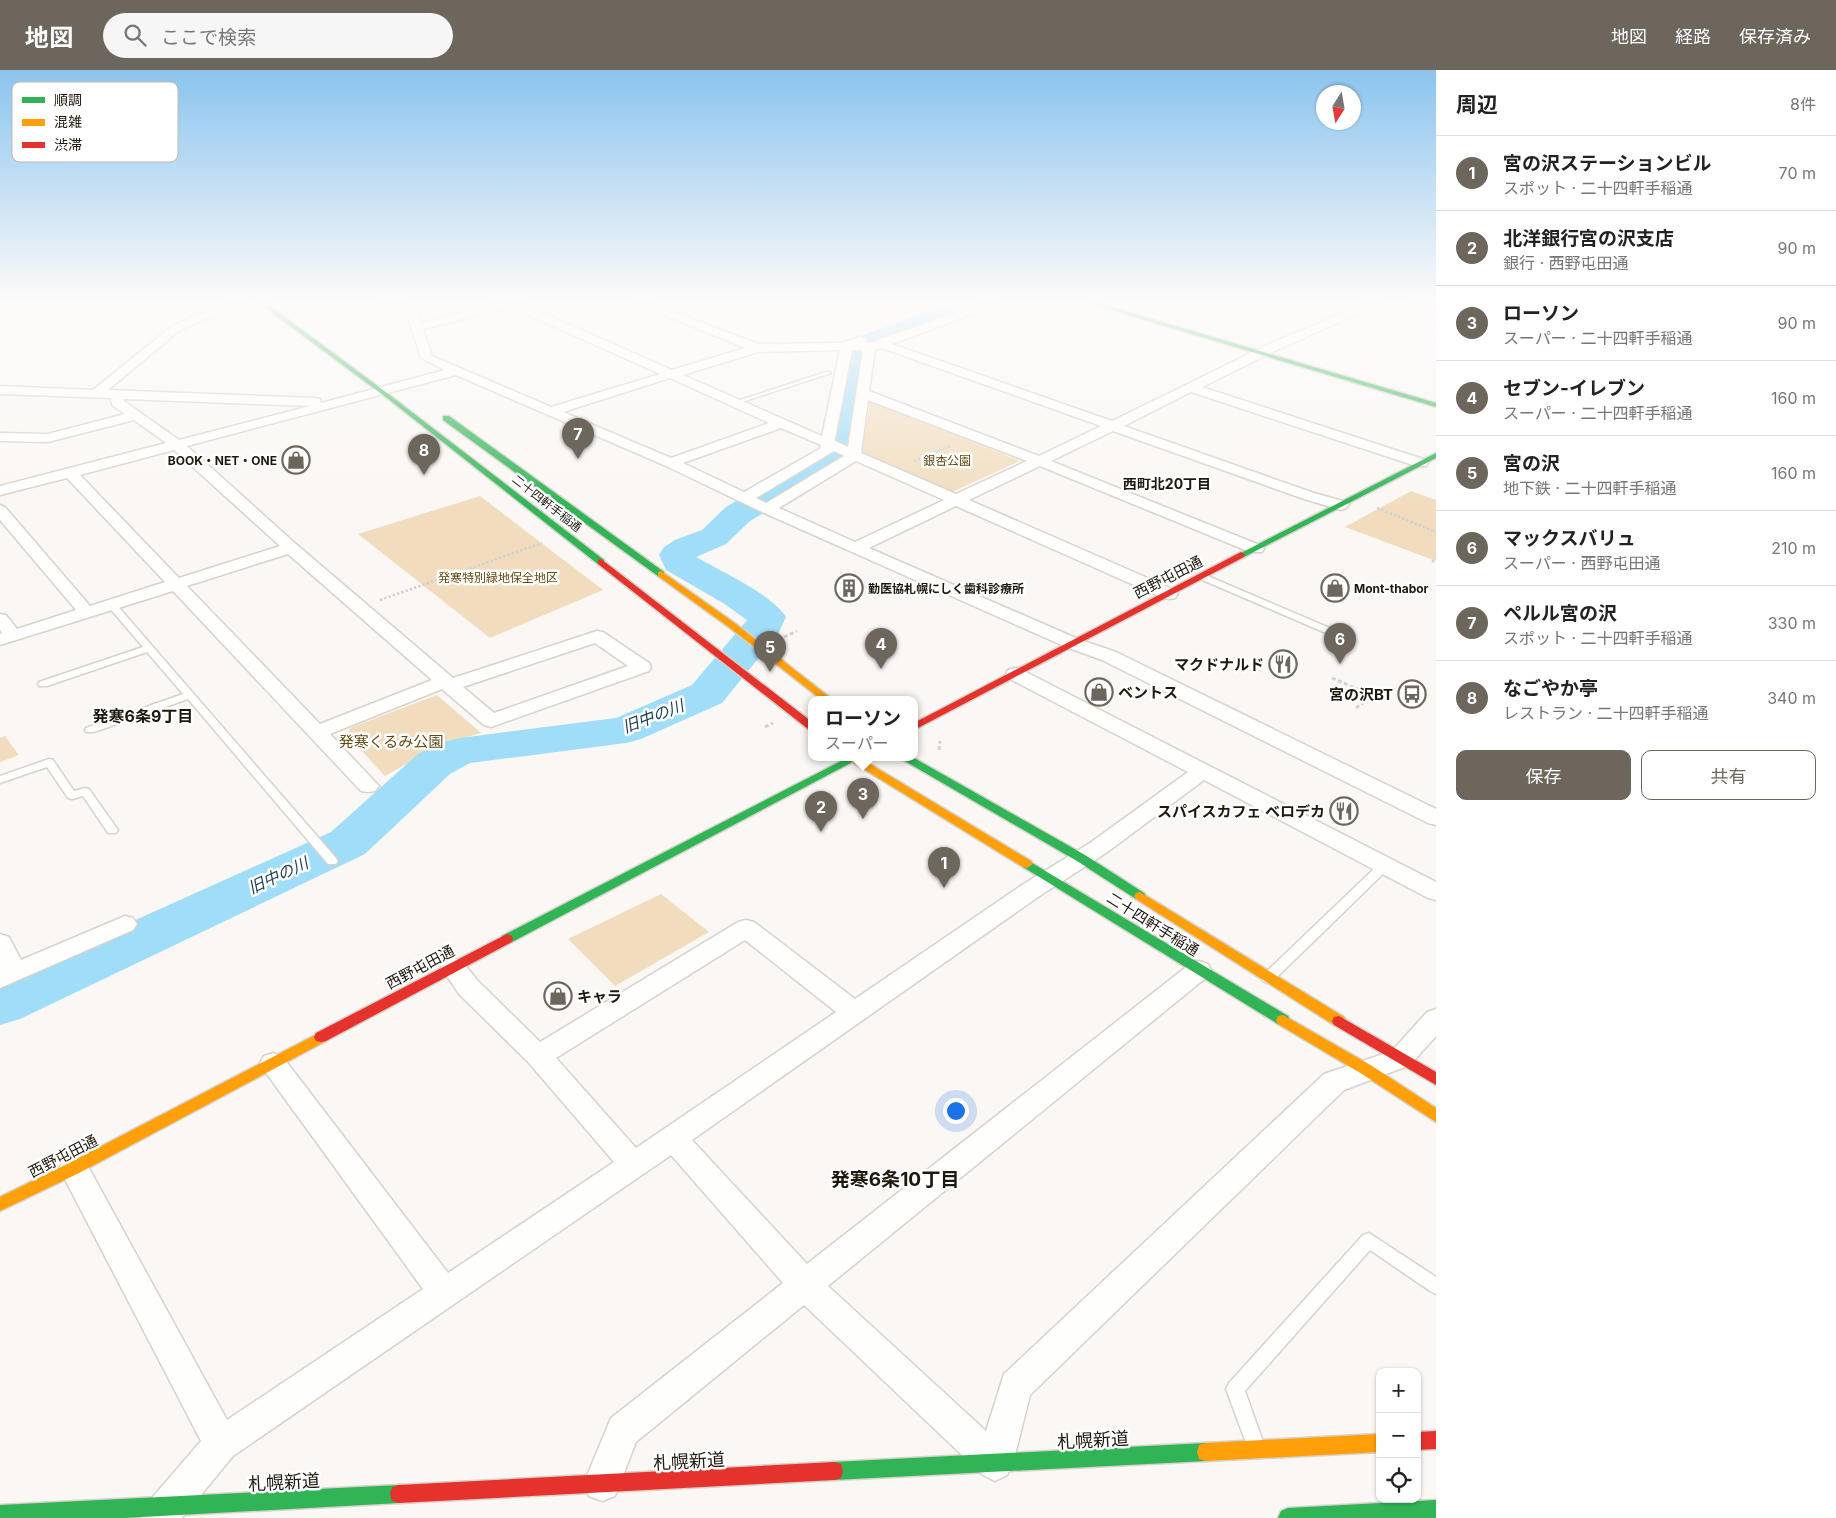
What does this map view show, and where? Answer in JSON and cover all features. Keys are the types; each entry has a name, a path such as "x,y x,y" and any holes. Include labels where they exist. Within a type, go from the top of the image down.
{"main road":[{"name":"二十四軒手稲通","path":"353,371 808,724"},
{"path":"1319,371 1436,405"},
{"path":"398,382 418,397"},
{"name":"二十四軒手稲通","path":"434,409 733,626 823,696"},
{"name":"西野屯田通","path":"918,725 1436,455"},
{"name":"西野屯田通","path":"0,1204 74,1168 452,967 848,761"},
{"name":"二十四軒手稲通","path":"859,761 1199,970 1367,1070 1436,1116"},
{"name":"二十四軒手稲通","path":"912,761 1081,858 1268,978 1436,1079"},
{"path":"1421,1441 1436,1440"},
{"name":"札幌新道","path":"0,1515 165,1512 602,1483 1376,1443"},
{"path":"1288,1518 1436,1510"}],"street":[{"path":"98,392 124,371"},
{"path":"0,491 380,391 398,382 458,371 671,463 854,548 1072,643 1109,656 1436,818"},
{"path":"663,371 1169,594"},
{"path":"551,410 682,371"},
{"path":"756,504 828,450 845,371"},
{"path":"756,504 851,458 866,371"},
{"path":"952,371 1115,425 1309,496 1341,505"},
{"path":"854,548 1227,371"},
{"path":"1191,388 1421,463"},
{"path":"0,390 337,402"},
{"path":"863,393 1040,461 1256,549"},
{"path":"118,394 116,402 177,445 291,548 448,683 492,721 642,668 596,636 448,683 317,732"},
{"path":"0,437 48,438 134,416"},
{"path":"671,463 781,423"},
{"path":"70,473 368,786"},
{"path":"0,510 87,613"},
{"path":"0,618 7,638 291,548"},
{"path":"1015,674 1436,892"},
{"path":"165,1512 221,1444 673,1138 1050,878 1098,848 1202,772"},
{"path":"0,943 8,975 125,924"},
{"path":"538,1056 746,928 854,1012"},
{"path":"452,967 468,987 538,1056 633,1164"},
{"path":"602,1483 623,1430 1199,970"},
{"path":"673,1138 805,1285 995,1463 1016,1386 1334,1082 1401,1058 1436,1019"},
{"path":"273,1063 444,1292"},
{"path":"74,1168 221,1444"}],"lane":[{"path":"734,403 828,373"},
{"path":"1203,577 1336,634"},
{"path":"112,605 332,861"},
{"path":"42,684 149,648"},
{"path":"90,730 190,696"},
{"path":"0,780 49,762 72,796 85,791 112,830"},
{"path":"1268,978 1384,866"},
{"path":"1257,1449 1235,1389 1369,1240 1436,1286"}],"path":[{"path":"913,462 975,436"},
{"path":"1372,506 1436,532"},
{"path":"375,602 547,542"},
{"path":"1432,562 1436,559"},
{"path":"1332,678 1373,696 1356,708"}],"green space":[{"name":"銀杏公園","path":"870,402 1020,461 952,492 862,452"},
{"path":"1411,491 1436,500 1436,561 1345,527"},
{"name":"発寒特別緑地保全地区","path":"480,496 603,590 490,638 358,534"},
{"name":"発寒くるみ公園","path":"437,695 481,733 442,744 385,776 347,735 350,728"},
{"path":"5,736 19,755 0,762 0,738"},
{"path":"661,894 709,932 615,986 568,939"}],"waterway":[{"name":"旧中の川","path":"0,1004 348,843 434,764 460,751 626,730 707,694 764,626 767,617 736,595 679,562 677,555 687,547 714,537 738,514 833,458 843,444 854,371"}],"traffic: fast":[{"path":"353,371 601,562"},
{"path":"1320,371 1436,405"},
{"path":"446,418 661,574"},
{"path":"1241,555 1436,455"},
{"path":"507,939 849,761"},
{"path":"912,761 1081,858 1140,896"},
{"path":"1027,864 1283,1020"},
{"path":"834,1471 1206,1452"},
{"path":"0,1515 399,1494"},
{"path":"1288,1518 1436,1510"}],"traffic: slow":[{"path":"661,574 733,626 823,696"},
{"path":"858,761 1027,864"},
{"path":"1140,896 1339,1021"},
{"path":"1283,1020 1367,1070 1436,1116"},
{"path":"0,1204 74,1168 321,1037"},
{"path":"1206,1452 1376,1443"}],"traffic: jam":[{"path":"918,725 1241,555"},
{"path":"601,562 808,724"},
{"path":"321,1037 507,939"},
{"path":"1339,1021 1436,1079"},
{"path":"1421,1441 1436,1440"},
{"path":"399,1494 834,1471"}],"place":[{"name":"ペルル宮の沢","path":"578,459"},
{"name":"BOOK・NET・ONE","path":"296,460"},
{"name":"なごやか亭","path":"424,475"},
{"name":"勤医協札幌にしく歯科診療所","path":"849,588"},
{"name":"Mont-thabor","path":"1335,588"},
{"name":"マクドナルド","path":"1283,664"},
{"name":"マックスバリュ","path":"1340,664"},
{"name":"セブン-イレブン","path":"881,669"},
{"name":"宮の沢","path":"770,672"},
{"name":"ベントス","path":"1099,692"},
{"name":"宮の沢BT","path":"1412,694"},
{"name":"スパイスカフェ ベロデカ","path":"1344,811"},
{"name":"ローソン","path":"863,819"},
{"name":"北洋銀行宮の沢支店","path":"821,832"},
{"name":"宮の沢ステーションビル","path":"944,888"},
{"name":"キャラ","path":"558,996"}],"district":[{"name":"西町北20丁目","path":"1167,483"},
{"name":"発寒6条9丁目","path":"143,716"},
{"name":"発寒6条10丁目","path":"895,1179"}]}
